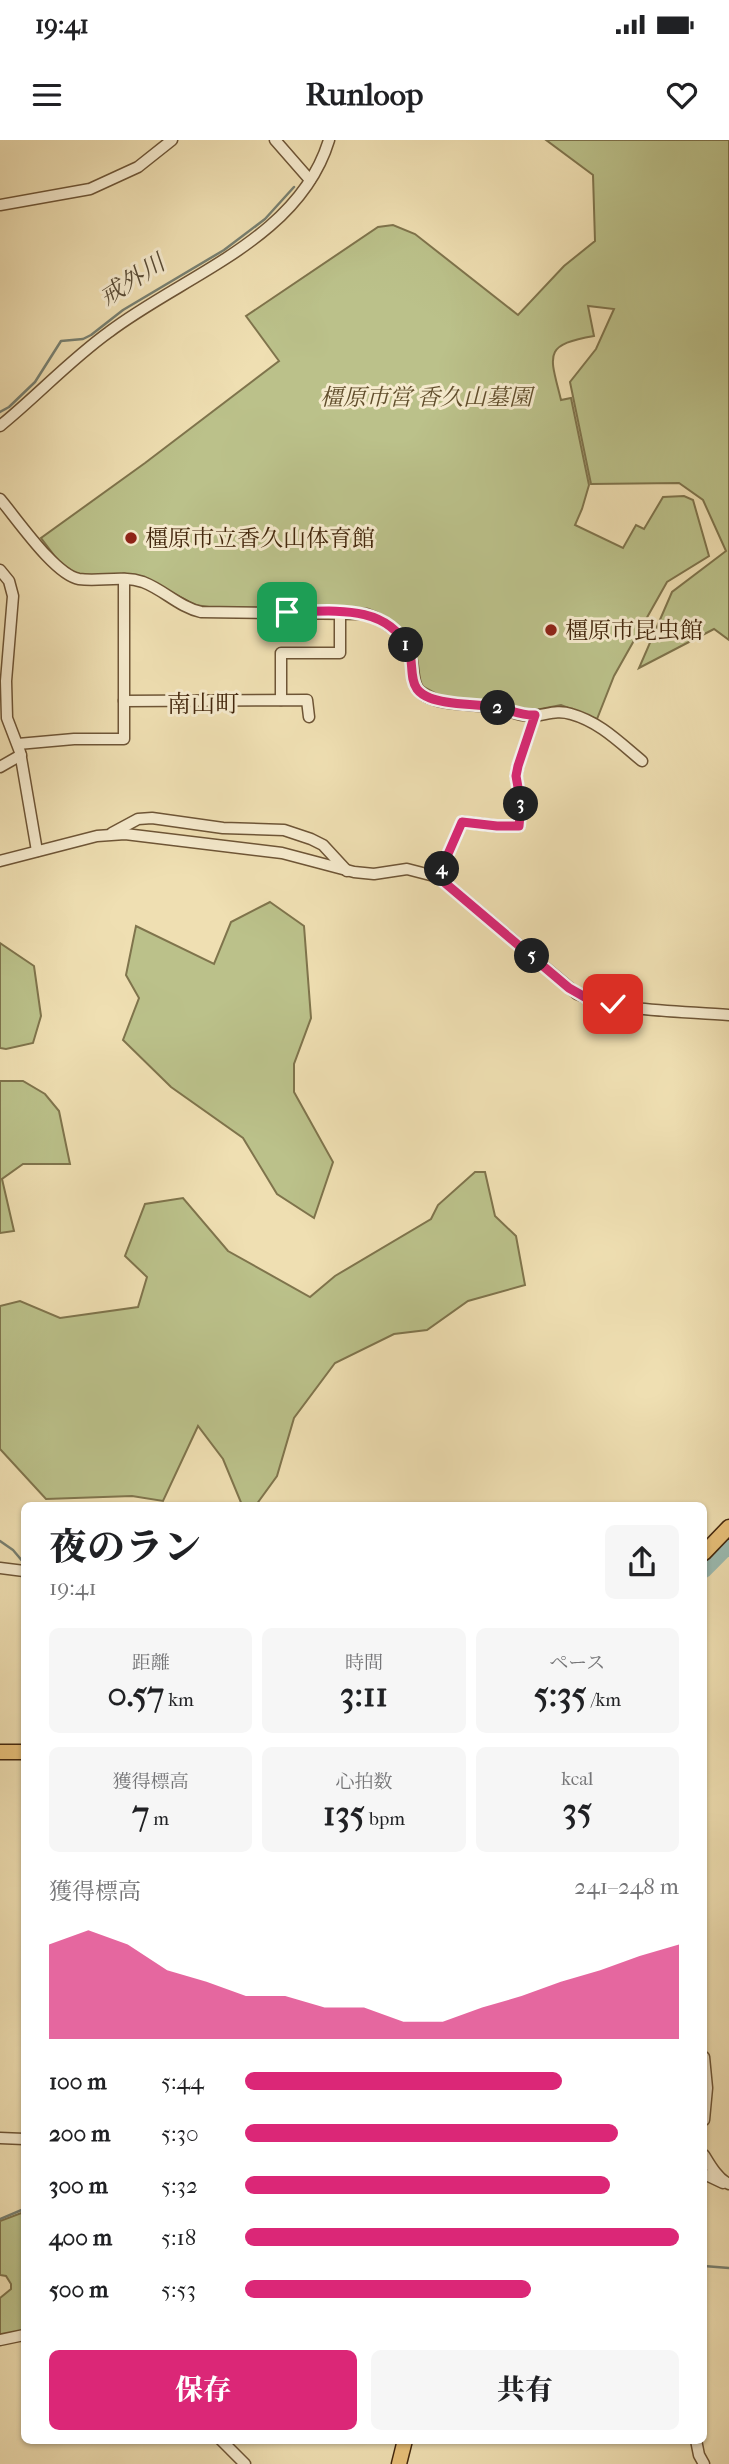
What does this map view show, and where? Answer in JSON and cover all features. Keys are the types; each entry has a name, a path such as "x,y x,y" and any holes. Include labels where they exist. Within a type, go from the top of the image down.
{"main road":[{"path":"707,1550 729,1527"},
{"path":"0,1752 21,1752"},
{"path":"400,2464 404,2444"}],"street":[{"path":"0,205 90,190 138,167 172,140"},
{"path":"275,140 310,180"},
{"path":"0,426 107,332 245,246 280,215 310,180 318,169 328,144"},
{"path":"0,499 62,571 77,578 143,582 186,607 201,612 340,612 376,617 399,635 409,650 416,688 422,694 438,700 500,708 527,716 564,712 593,722 642,761"},
{"path":"0,570 9,581 13,596 3,710 19,750 37,851"},
{"path":"0,767 19,750 74,739 124,740 124,579"},
{"path":"281,699 281,653 340,653 340,612"},
{"path":"124,701 307,700 309,717"},
{"path":"438,877 462,822 519,826 521,804 516,776 535,715"},
{"path":"0,862 109,834 138,819 152,818 223,828 284,830 323,845 347,871"},
{"path":"109,834 282,853 347,871 374,874 407,869 438,877 577,994 590,1000 613,1004 729,1015"},
{"path":"0,1568 21,1571"},
{"path":"0,2138 21,2139"},
{"path":"707,2159 727,2184"},
{"path":"707,2175 727,2184"},
{"path":"0,2340 21,2336"},
{"path":"225,2444 245,2464"},
{"path":"697,2444 704,2464"}],"green space":[{"name":"橿原市営 香久山墓園","path":"546,140 729,140 729,640 714,629 639,668 672,592 726,551 703,500 679,483 591,484 570,382 596,349 614,309 588,306 594,336 565,343 554,354 553,362 561,400 571,398 589,485 575,525 623,548 636,525 644,529 663,497 684,496 693,500 709,556 667,582 614,676 597,719 561,705 525,712 442,697 420,685 414,648 381,616 340,607 216,608 195,605 141,576 78,576 63,567 41,538 279,361 246,316 378,227 393,225 415,234 518,315 564,266 595,241 593,175"},
{"path":"270,902 304,926 311,1018 294,1064 294,1092 333,1162 314,1218 277,1194 243,1138 171,1087 123,1040 139,998 126,975 136,926 214,964 231,922"},
{"path":"0,943 34,966 41,1016 33,1043 6,1049 0,1048"},
{"path":"0,1081 23,1081 45,1094 59,1111 70,1164 23,1164 2,1179 14,1231 0,1233"},
{"path":"475,1172 485,1172 495,1216 516,1236 525,1285 468,1301 427,1330 394,1334 335,1363 294,1418 277,1476 258,1502 241,1502 223,1459 198,1426 163,1501 132,1496 46,1499 0,1449 0,1306 20,1301 60,1318 138,1307 147,1277 125,1256 145,1204 183,1198 228,1251 310,1297 335,1276 431,1219 438,1205"},
{"path":"21,2213 21,2333 0,2337 0,2298 11,2289 11,2284 6,2276 0,2275 0,2221"}],"waterway":[{"name":"戒外川","path":"0,412 35,382 61,341 83,339 91,335 123,310 224,250 265,219 294,187"},
{"name":"戒外川","path":"0,1541 21,1559"},
{"name":"戒外川","path":"707,1567 729,1545"},
{"path":"0,2219 21,2210"},
{"path":"707,2266 729,2268"}],"place":[{"name":"橿原市立香久山体育館","path":"131,538"},
{"name":"橿原市昆虫館","path":"551,630"}],"district":[{"name":"南山町","path":"203,704"}],"route":[{"path":"287,612 355,612 376,617 405,642 412,659 416,688 422,694 438,700 500,708 527,716 535,715 516,776 521,804 519,826 462,822 438,877 577,994 590,1000 613,1004"}]}
